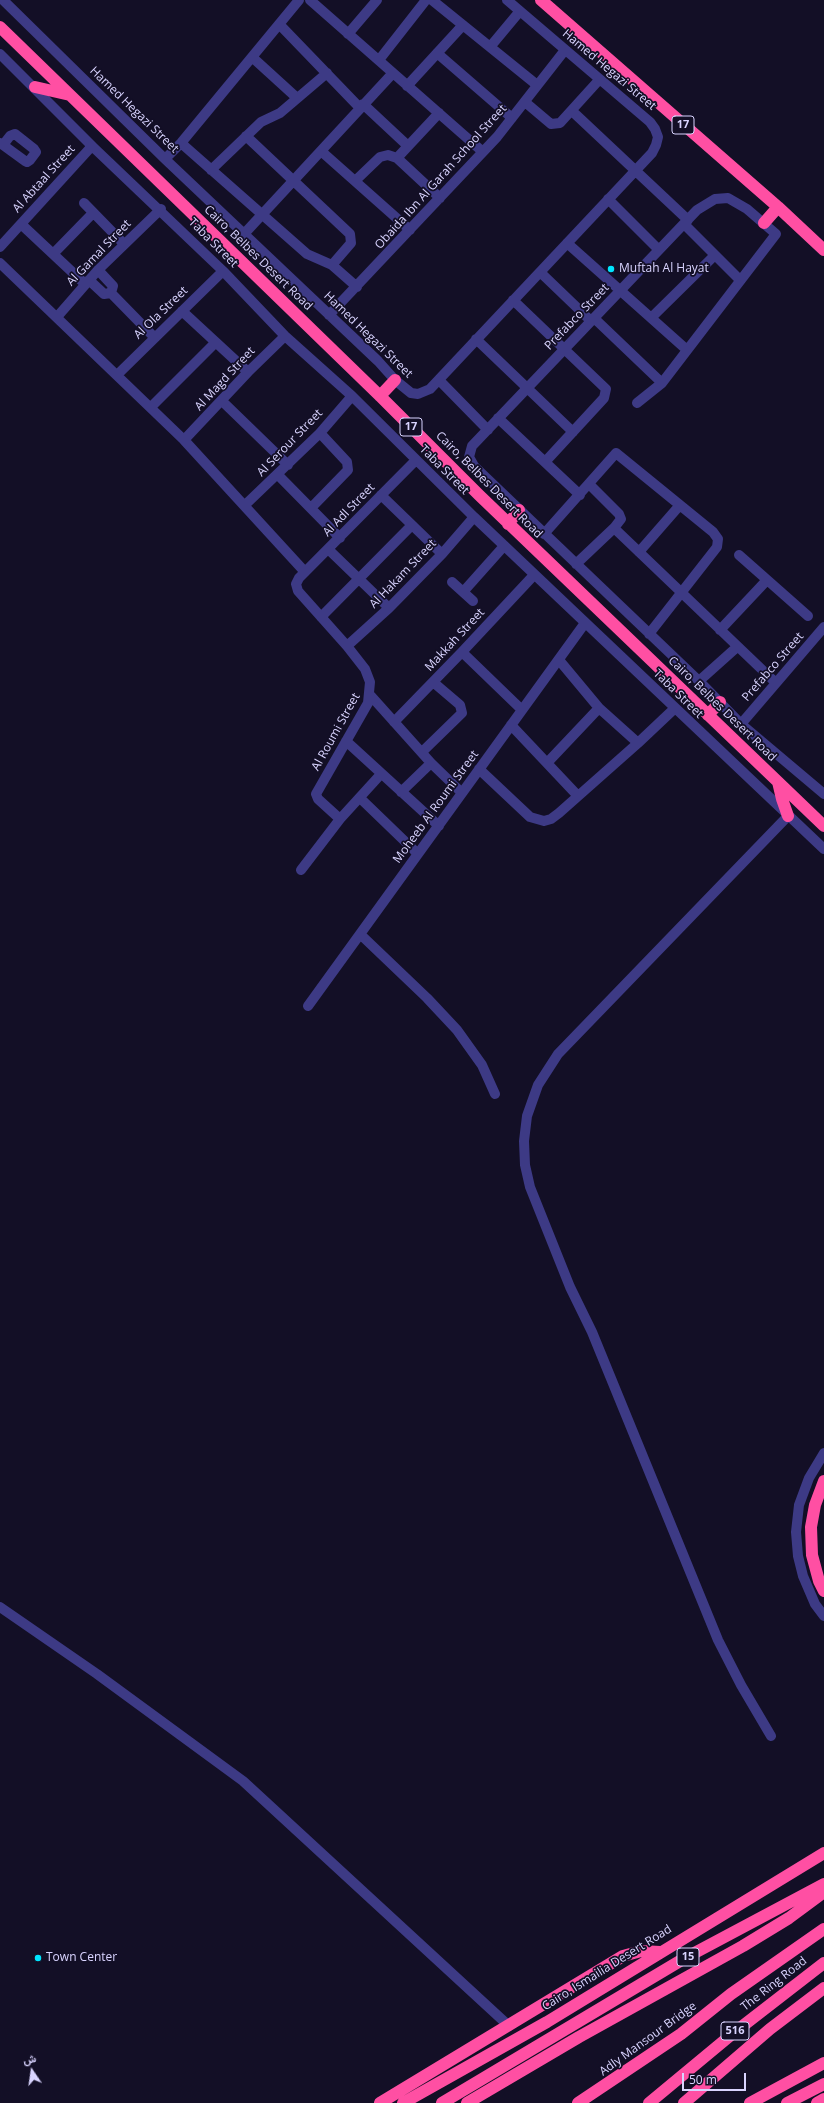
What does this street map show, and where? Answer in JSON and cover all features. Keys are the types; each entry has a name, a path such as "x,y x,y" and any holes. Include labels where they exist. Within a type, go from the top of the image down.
{"highway":[{"name":"17","path":"541,0 778,207 824,250"},
{"name":"Cairo, Belbes Desert Road","path":"0,27 380,396 508,524 824,826"},
{"path":"35,87 70,95"},
{"path":"764,223 778,207"},
{"path":"380,396 395,380"},
{"path":"508,524 519,510"},
{"path":"708,715 720,702"},
{"path":"778,782 788,816"},
{"path":"824,1481 815,1505 811,1527 812,1555 819,1581 824,1591"},
{"path":"793,1872 824,1845"},
{"name":"Cairo, Ismailia Desert Road","path":"403,2103 547,2022 824,1853"},
{"name":"15","path":"442,2103 685,1958 824,1884"},
{"path":"468,2103 579,2038 743,1946 789,1918 824,1892"},
{"name":"The Ring Road","path":"731,1994 824,1929"},
{"path":"380,2103 623,1956 641,1951 660,1952"},
{"name":"The Ring Road","path":"649,2103 731,2034 824,1963"},
{"name":"516","path":"684,2103 770,2029 824,1988"},
{"name":"Adly Mansour Bridge","path":"578,2103 682,2034 731,1994"},
{"path":"750,2103 824,2063"},
{"path":"788,2103 824,2084"},
{"path":"816,2103 824,2099"}],"street":[{"name":"Hamed Hegazi Street","path":"3,0 165,159 395,380 411,393 418,394 430,389 439,380 652,153 658,137 655,129 507,0"},
{"path":"165,159 181,143 299,0"},
{"path":"310,0 483,152"},
{"path":"348,34 377,0"},
{"path":"378,60 426,0"},
{"path":"432,0 537,85"},
{"path":"490,47 520,11"},
{"path":"279,24 327,73 408,146"},
{"path":"408,86 463,25"},
{"name":"Obaida Ibn Al Garah School Street","path":"329,315 483,152 525,102 565,50"},
{"path":"437,53 512,118"},
{"name":"Taba Street","path":"0,54 35,87 92,146 161,209 223,270 285,336 352,396 504,546 674,709 824,849"},
{"path":"252,57 298,98"},
{"path":"211,170 261,122 280,113 327,73"},
{"path":"244,234 393,73"},
{"path":"525,102 551,124 563,121 600,80"},
{"path":"572,111 686,222 715,255 740,280 662,383 637,403"},
{"path":"396,158 439,113"},
{"path":"246,136 350,234 351,244 332,265"},
{"path":"181,143 307,254 332,265 357,287"},
{"name":"Al Abtaal Street","path":"0,247 92,146"},
{"path":"321,150 410,230"},
{"path":"356,181 380,157 388,155 396,158 440,198"},
{"name":"Prefabco Street","path":"519,510 470,462 469,452 472,446 686,222 708,203 715,199 728,198 747,209 776,234 740,280"},
{"path":"608,199 659,250"},
{"path":"84,203 124,244"},
{"name":"Al Gamal Street","path":"57,317 98,270 161,209"},
{"path":"53,254 94,212"},
{"path":"21,224 53,254 87,282 104,294 111,293"},
{"path":"567,243 687,350"},
{"path":"651,318 715,255"},
{"path":"0,263 184,440 246,505 302,575"},
{"path":"98,270 112,286 111,293"},
{"name":"Al Ola Street","path":"117,375 223,270"},
{"path":"540,272 662,383"},
{"path":"111,293 154,337"},
{"path":"513,300 605,386 607,392 604,398 545,462"},
{"path":"182,311 248,372"},
{"name":"Al Magd Street","path":"184,440 248,372 285,336"},
{"path":"476,339 573,432"},
{"path":"151,407 215,343"},
{"path":"439,380 488,430"},
{"name":"Al Serour Street","path":"246,505 320,433 352,396"},
{"path":"222,401 288,465"},
{"path":"498,418 580,495"},
{"path":"311,508 348,470 346,462 320,433"},
{"path":"544,534 616,453 714,532 718,543 717,547 649,634"},
{"name":"Al Adl Street","path":"302,575 416,460"},
{"path":"278,475 340,538"},
{"path":"576,564 620,522 619,514 589,484"},
{"path":"381,495 442,554"},
{"path":"639,552 680,505"},
{"path":"519,510 699,681 741,724 824,794"},
{"name":"Al Hakam Street","path":"348,646 389,608 442,554 474,517"},
{"path":"321,617 360,580 412,525"},
{"path":"614,528 776,683"},
{"path":"463,592 504,546"},
{"path":"328,549 389,608"},
{"path":"738,554 808,616"},
{"name":"Makkah Street","path":"394,722 462,652 534,574"},
{"name":"Al Roumi Street","path":"302,575 296,584 298,591 348,646 368,675 370,696 316,794 318,799 340,819"},
{"path":"720,630 767,580"},
{"path":"452,582 473,601"},
{"name":"Moheeb Al Roumi Street","path":"308,1006 585,623"},
{"name":"Prefabco Street","path":"741,724 824,627"},
{"path":"699,681 737,647"},
{"path":"462,652 522,710"},
{"path":"559,660 599,708 638,743"},
{"path":"422,752 462,713 460,705 433,682"},
{"path":"370,696 431,763 462,793"},
{"path":"547,763 599,708"},
{"path":"479,769 530,817 537,820 551,818 638,743 674,709"},
{"path":"511,725 578,796"},
{"path":"346,742 439,826"},
{"path":"401,792 431,763"},
{"path":"301,870 340,819 381,774"},
{"path":"360,798 418,854"},
{"path":"771,1736 741,1685 718,1640 592,1332 564,1273 530,1187 525,1165 524,1141 527,1116 534,1097 547,1069 558,1054 788,816"},
{"path":"360,934 427,998 457,1030 482,1065 495,1094"},
{"path":"824,1454 809,1478 800,1505 796,1532 798,1556 803,1576 815,1604 824,1616"},
{"path":"0,1607 97,1674 243,1780 508,2026"}],"place":[{"name":"Muftah Al Hayat","path":"611,269"},
{"name":"Town Center","path":"38,1958"}]}
